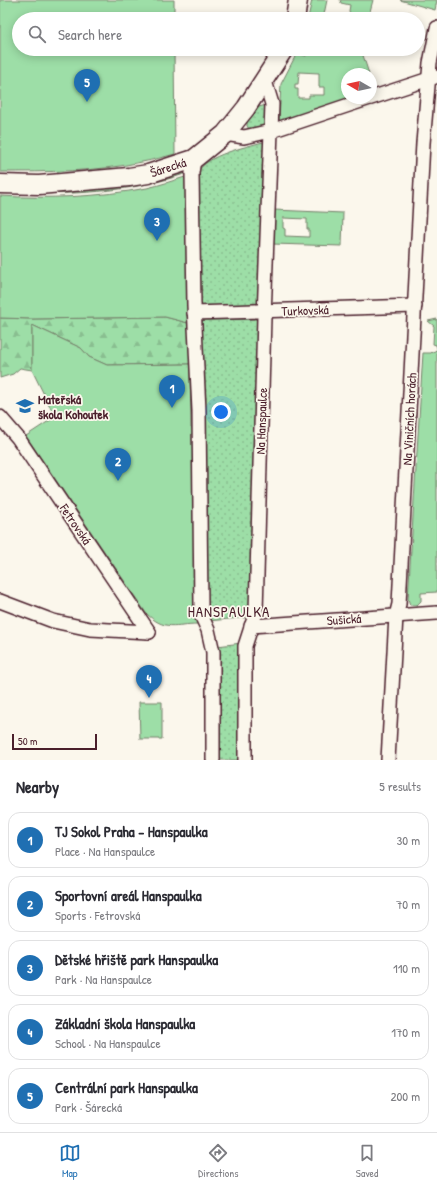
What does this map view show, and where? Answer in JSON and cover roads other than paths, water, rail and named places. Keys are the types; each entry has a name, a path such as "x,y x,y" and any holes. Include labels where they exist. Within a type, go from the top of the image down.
{"street":[{"path":"296,12 298,0"},
{"name":"Na Viničních horách","path":"388,760 396,616 399,604 423,143 433,77 431,56 437,28"},
{"name":"Šárecká","path":"0,184 38,185 129,177 148,174 194,159 225,134 265,81 280,56"},
{"path":"377,96 433,77"},
{"name":"Na Hanspaulce","path":"245,760 244,646 256,612 264,311 272,104 265,81"},
{"path":"225,134 244,137 271,131 352,104"},
{"path":"194,159 192,173 194,313 198,410 201,606 202,617 208,630 214,652 213,760"},
{"name":"Turkovská","path":"194,313 415,306"},
{"name":"Fetrovská","path":"0,417 18,438 149,632 90,629 53,621 0,601"},
{"name":"Sušická","path":"251,626 437,613"}],"place":[{"name":"Centrální park Hanspaulka","path":"87,102"},
{"name":"Dětské hřiště park Hanspaulka","path":"157,241"},
{"name":"Mateřská škola Kohoutek","path":"25,406"},
{"name":"TJ Sokol Praha - Hanspaulka","path":"172,408"},
{"name":"Sportovní areál Hanspaulka","path":"118,481"},
{"name":"Základní škola Hanspaulka","path":"149,698"}],"district":[{"name":"HANSPAULKA","path":"229,612"}]}
